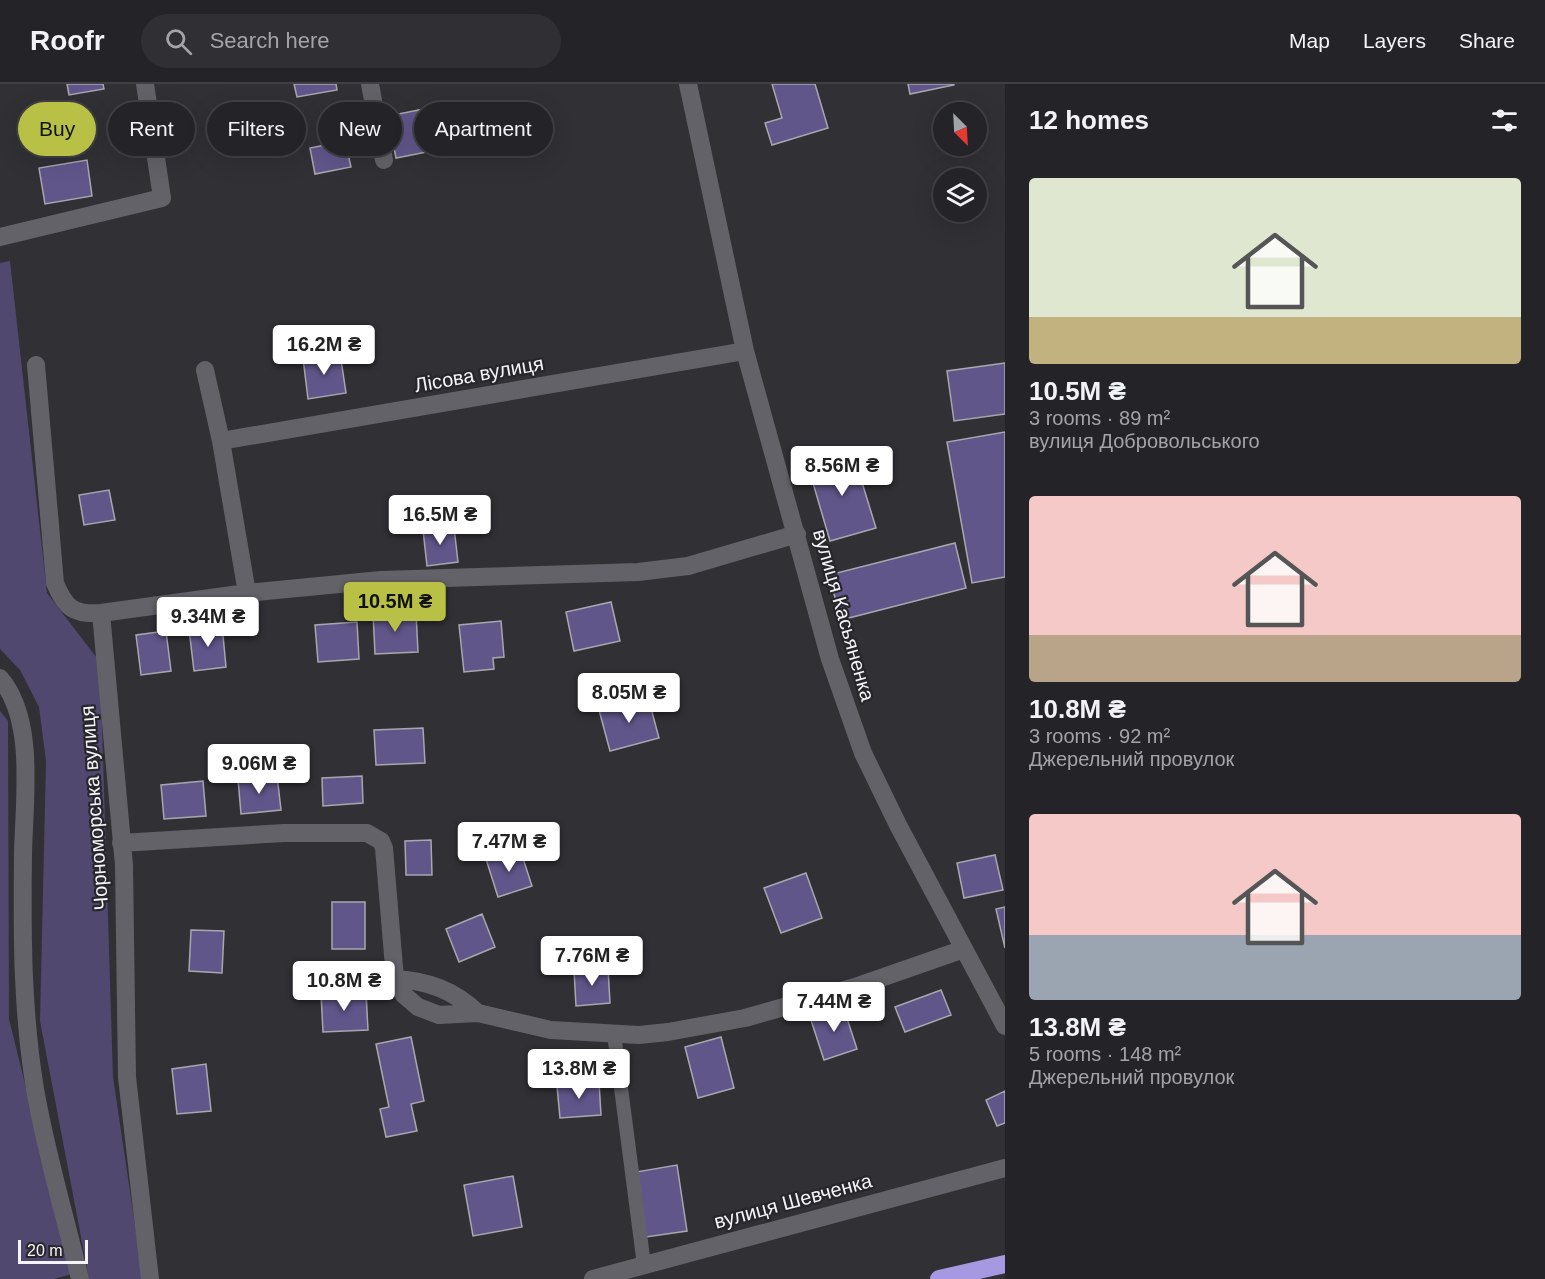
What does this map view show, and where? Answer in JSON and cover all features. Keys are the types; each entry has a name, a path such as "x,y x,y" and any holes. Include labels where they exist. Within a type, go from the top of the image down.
{"highway":[{"path":"939,1279 958,1277 1005,1264"}],"street":[{"path":"0,237 162,198 145,84"},
{"path":"370,84 384,160"},
{"name":"вулиця Касьяненка","path":"688,84 745,351 830,659 863,753 1005,1026"},
{"name":"Лісова вулиця","path":"221,441 745,351"},
{"path":"36,365 55,583 60,596 69,607 82,614 247,593 381,580 638,572 688,566 797,534"},
{"path":"205,370 221,441 247,593"},
{"name":"Чорноморська вулиця","path":"101,613 124,865 127,1077 150,1279"},
{"path":"0,678 17,706 22,728 25,764 21,965 36,1089 80,1279"},
{"path":"121,843 284,833 367,833 381,841 385,856 395,979 404,995 418,1007 439,1015 478,1013 551,1030 614,1034 668,1032 746,1018 855,987 964,949"},
{"path":"395,979 418,980 442,987 461,998 478,1013"},
{"name":"вулиця Шевченка","path":"593,1279 1005,1168"}],"lane":[{"path":"614,1034 644,1265"}],"shaded area":[{"path":"10,261 47,593 100,662 113,1077 143,1279 89,1279 40,1021 46,761 39,707 20,670 0,649 0,263"},
{"path":"0,711 8,721 9,1019 72,1274 54,1279 0,1279"}],"building":[{"path":"67,84 103,84 104,89 69,95"},
{"path":"294,84 336,84 337,90 297,97"},
{"path":"772,84 815,84 828,128 772,145 765,123 782,118"},
{"path":"908,84 954,84 954,85 910,94"},
{"path":"414,111 414,154 396,158 396,156 402,156 402,113"},
{"path":"318,146 318,156 348,156 351,167 315,174 310,148"},
{"path":"87,160 92,196 45,204 39,168"},
{"path":"340,353 346,393 308,399 303,358"},
{"path":"1005,363 1005,414 954,421 947,371"},
{"path":"1005,432 1005,577 972,583 947,442"},
{"path":"853,453 876,528 830,541 808,466"},
{"path":"109,490 115,520 84,525 79,495"},
{"path":"454,527 458,562 427,566 423,530"},
{"path":"955,543 966,588 841,620 829,575"},
{"path":"611,602 620,641 574,651 566,612"},
{"path":"416,612 418,652 375,654 373,613"},
{"path":"501,621 504,657 493,658 494,669 464,672 459,625"},
{"path":"357,622 359,659 318,662 315,625"},
{"path":"222,625 226,667 194,671 189,629"},
{"path":"166,631 171,671 141,675 136,635"},
{"path":"648,697 659,738 610,751 599,710"},
{"path":"423,728 425,763 376,765 374,730"},
{"path":"277,775 281,810 241,814 238,779"},
{"path":"362,776 363,803 323,806 322,778"},
{"path":"203,781 206,816 164,819 161,785"},
{"path":"431,840 432,875 406,875 405,841"},
{"path":"520,849 532,886 498,897 486,859"},
{"path":"995,855 1003,890 964,898 957,863"},
{"path":"806,873 822,918 781,933 764,888"},
{"path":"332,902 365,902 365,949 332,949"},
{"path":"1005,907 1005,948 996,909"},
{"path":"482,914 495,947 459,962 446,929"},
{"path":"191,930 224,931 222,973 189,971"},
{"path":"608,968 610,1003 576,1006 574,970"},
{"path":"941,990 951,1015 905,1032 895,1007"},
{"path":"366,992 368,1030 323,1032 321,994"},
{"path":"843,1006 857,1049 824,1060 810,1017"},
{"path":"411,1037 424,1101 411,1104 417,1131 386,1137 380,1109 389,1107 376,1044"},
{"path":"721,1037 734,1088 698,1098 685,1047"},
{"path":"206,1064 211,1111 177,1114 172,1069"},
{"path":"599,1082 601,1115 560,1118 557,1086"},
{"path":"1005,1091 1005,1123 997,1126 986,1100"},
{"path":"677,1165 687,1231 646,1237 636,1172"},
{"path":"513,1176 522,1227 473,1236 464,1185"}]}
